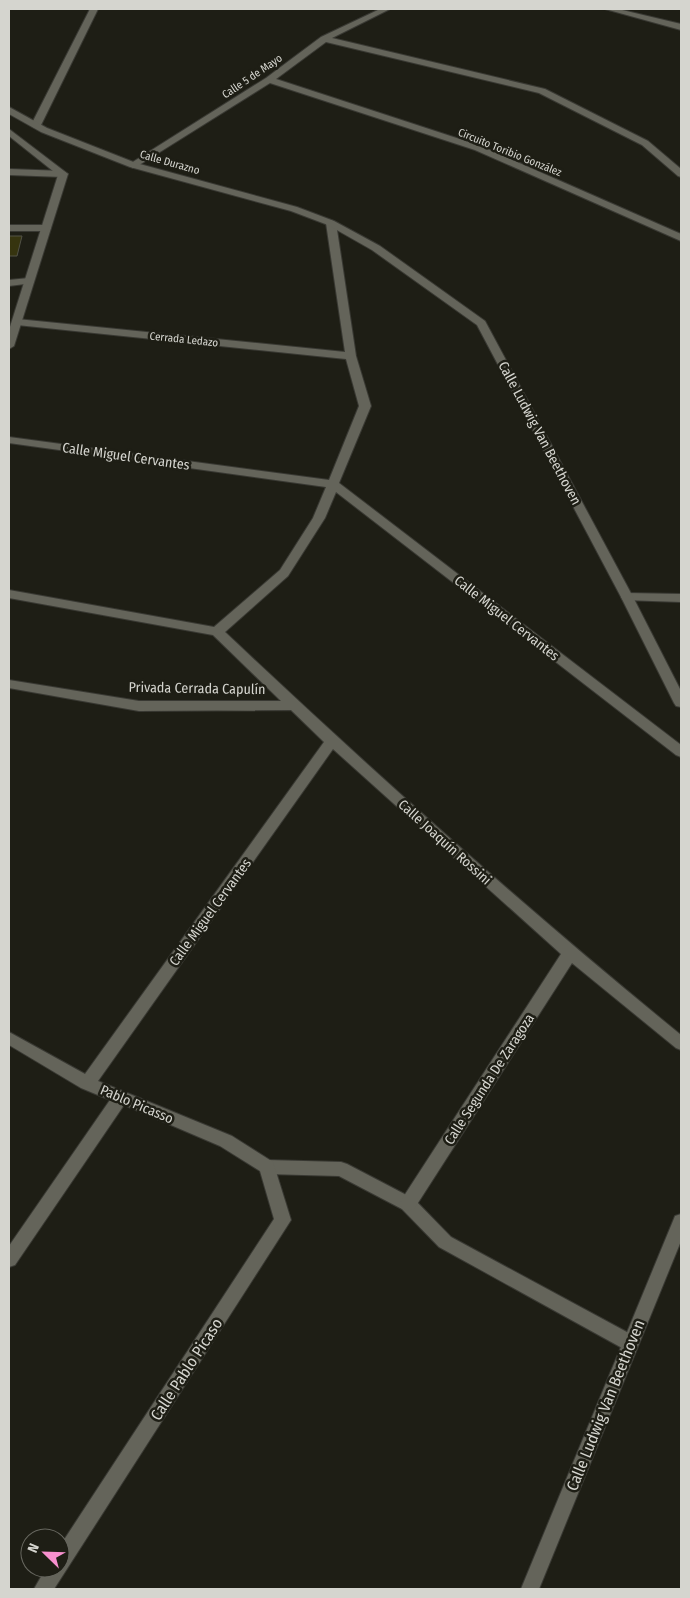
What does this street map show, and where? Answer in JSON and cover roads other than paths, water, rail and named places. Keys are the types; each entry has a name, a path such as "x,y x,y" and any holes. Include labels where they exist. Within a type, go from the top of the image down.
{"street":[{"path":"36,125 94,9"},
{"name":"Calle 5 de Mayo","path":"133,164 269,80 324,39 386,9"},
{"path":"609,9 681,27"},
{"path":"324,39 542,91 645,143 681,174"},
{"name":"Circuito Toribio González","path":"269,80 478,148 681,238"},
{"name":"Calle Durazno","path":"9,110 36,125 133,164 294,209 330,223"},
{"path":"9,132 63,174"},
{"path":"9,172 63,174"},
{"path":"9,346 63,174"},
{"path":"9,594 217,632 284,573 319,518 365,406 351,356 330,223"},
{"name":"Calle Ludwig Van Beethoven","path":"330,223 376,248 481,324 628,597 681,703"},
{"path":"9,228 46,228"},
{"path":"9,283 29,281"},
{"name":"Cerrada Ledazo","path":"17,322 351,356"},
{"name":"Calle Miguel Cervantes","path":"9,440 333,484 681,752"},
{"path":"628,597 681,598"},
{"name":"Calle Joaquín Rossini","path":"217,632 332,741 570,953 681,1044"},
{"name":"Privada Cerrada Capulín","path":"9,684 139,706 296,705"},
{"name":"Calle Miguel Cervantes","path":"87,1083 332,741"},
{"name":"Calle Segunda De Zaragoza","path":"408,1204 570,953"},
{"name":"Pablo Picasso","path":"9,1038 87,1083 226,1141 267,1167"},
{"path":"9,1260 120,1098"},
{"path":"267,1167 341,1169 408,1204 445,1242 630,1343"},
{"name":"Calle Pablo Picaso","path":"70,1548 283,1220 267,1167"},
{"name":"Calle Ludwig Van Beethoven","path":"530,1589 681,1222"},
{"path":"43,1589 50,1578"}]}
